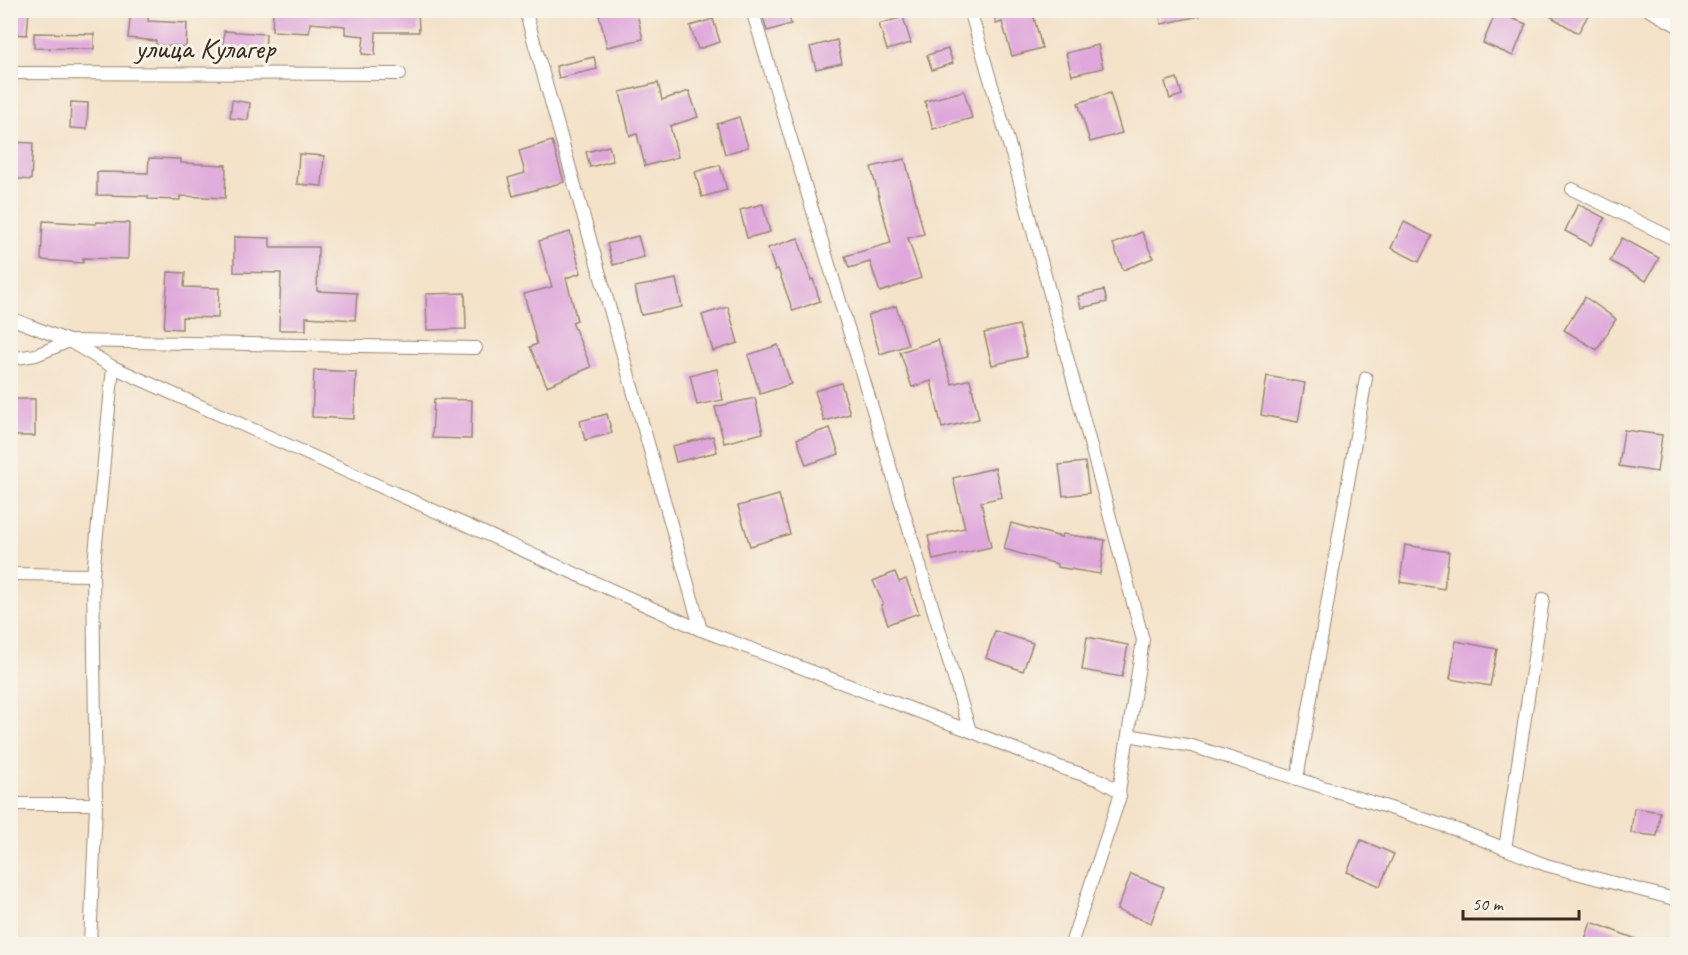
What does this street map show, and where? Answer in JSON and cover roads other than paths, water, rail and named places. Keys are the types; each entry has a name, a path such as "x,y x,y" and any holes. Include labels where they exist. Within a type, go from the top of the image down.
{"street":[{"path":"525,10 701,630"},
{"path":"752,10 969,731"},
{"path":"970,10 1018,175 1143,640 1120,796 1071,945"},
{"path":"1649,10 1677,26"},
{"name":"улица Кулагер","path":"10,73 400,74"},
{"path":"1572,189 1677,241"},
{"path":"10,318 69,340 113,367 701,630 1062,768 1100,780 1119,791"},
{"path":"10,359 36,356 69,340 477,348"},
{"path":"90,945 96,804 93,575 113,367"},
{"path":"1297,779 1366,378"},
{"path":"10,574 93,575"},
{"path":"1505,849 1543,599"},
{"path":"1128,735 1192,746 1416,816 1546,865 1677,900"},
{"path":"10,804 96,804"}]}
